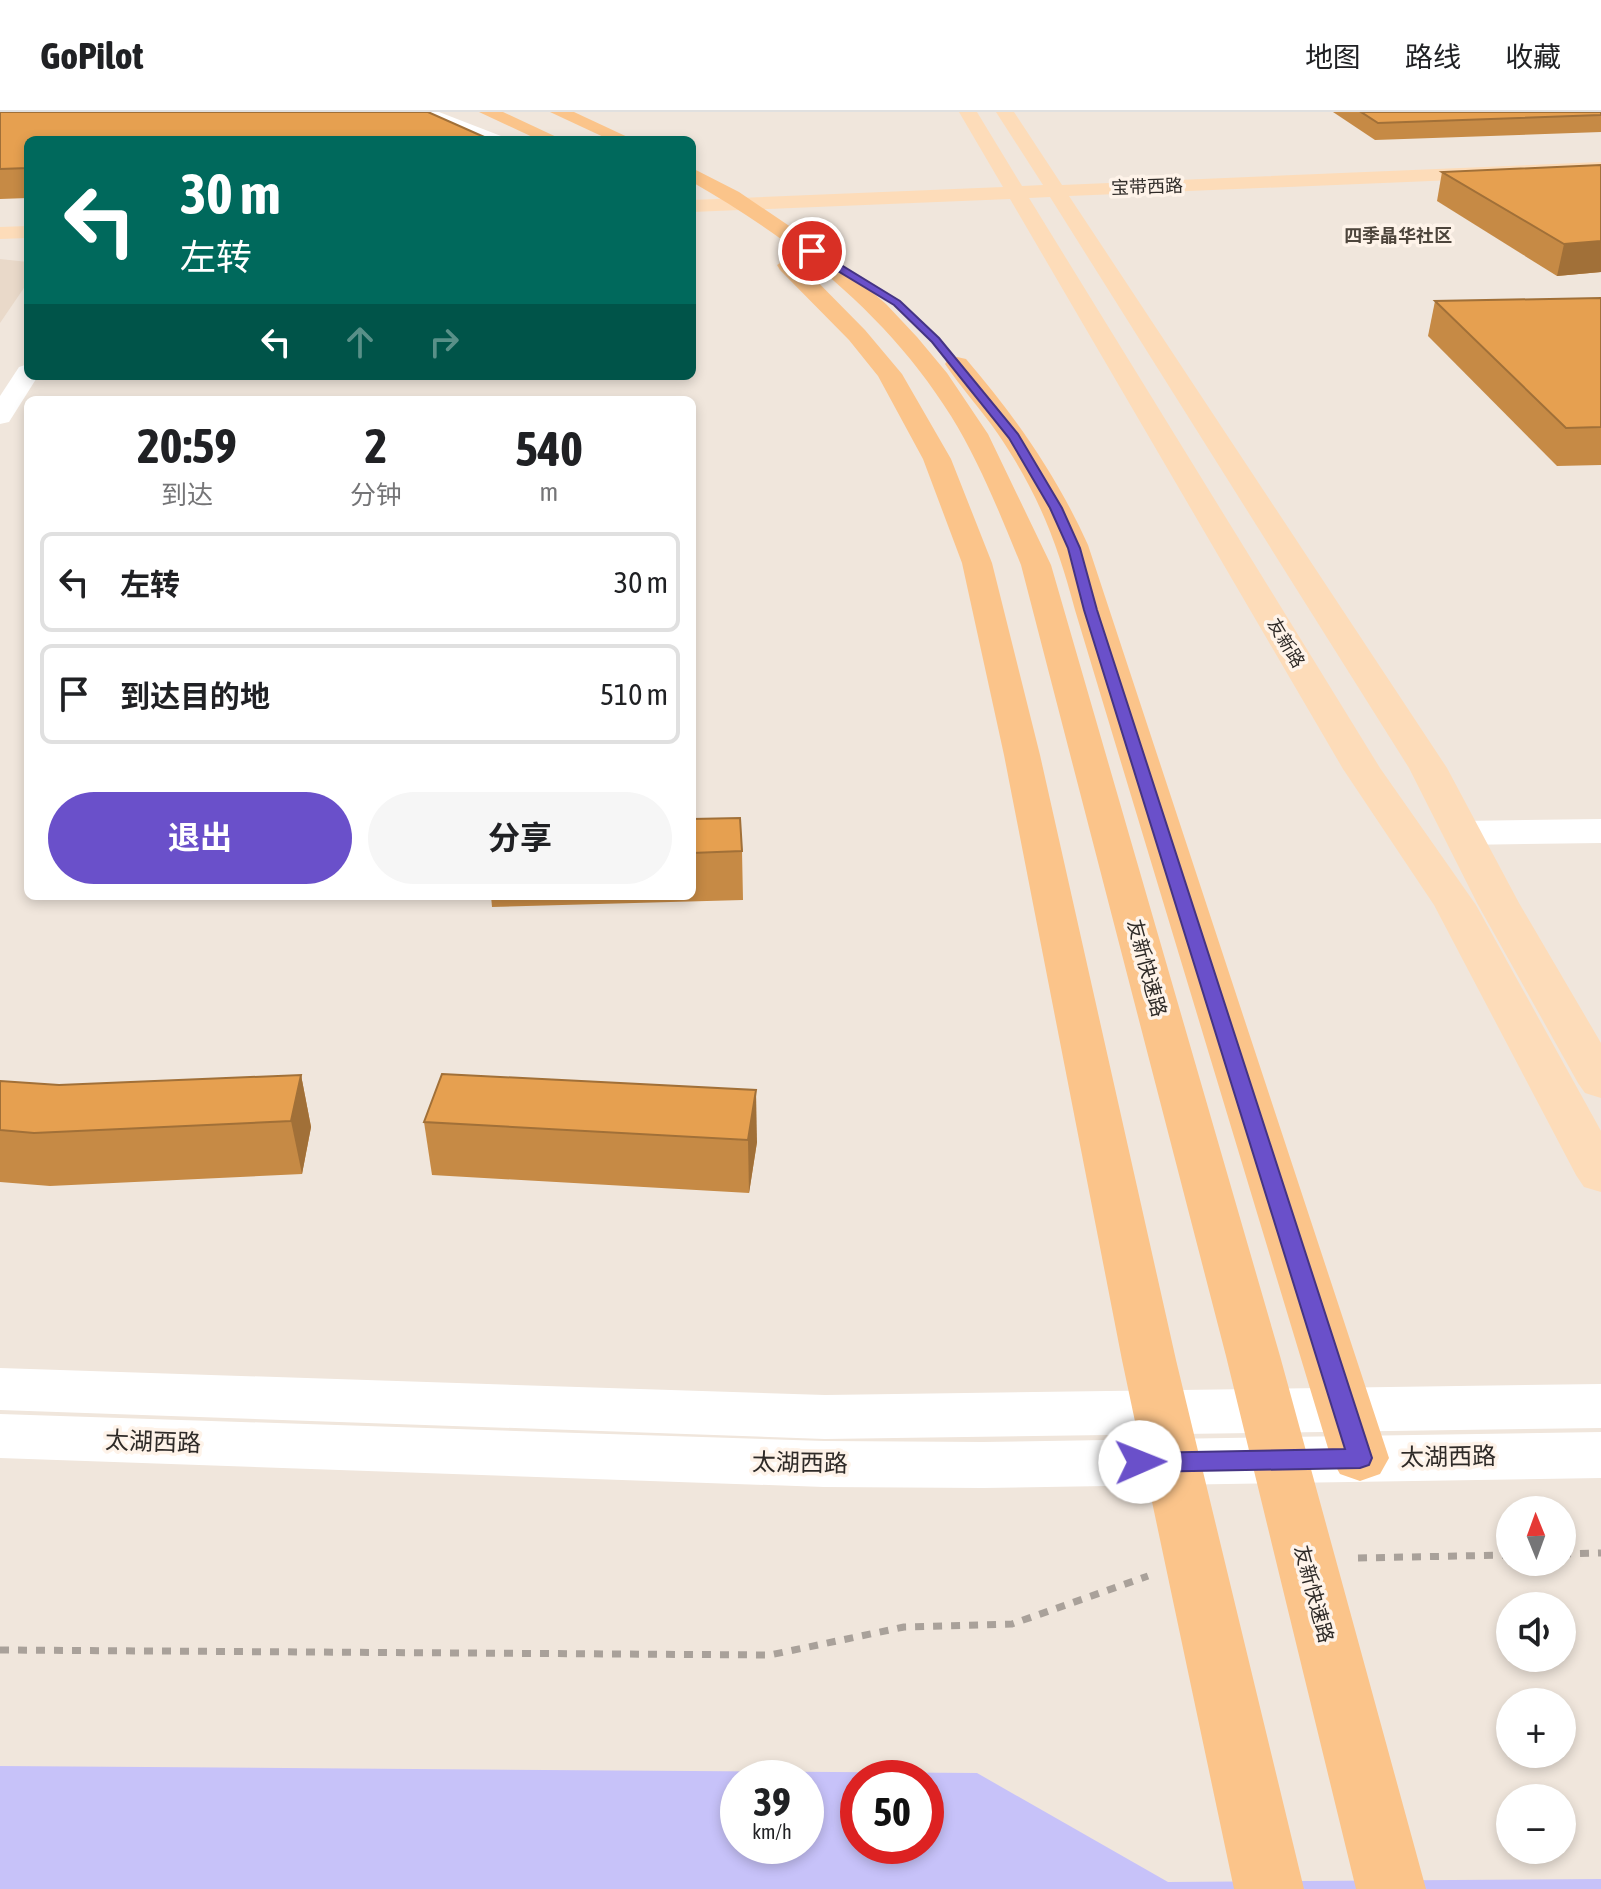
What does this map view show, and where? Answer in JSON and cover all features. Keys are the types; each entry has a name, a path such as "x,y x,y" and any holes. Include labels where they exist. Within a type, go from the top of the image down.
{"highway":[{"path":"521,112 577,136"},
{"path":"559,112 616,136"},
{"path":"495,115 545,136"},
{"name":"友新快速路","path":"696,176 771,220 812,251 861,292 900,333 963,414 1014,511 1036,565 1253,1356 1391,1889"},
{"path":"696,204 776,255 819,294 865,344 889,374 937,459 968,538 1022,755 1149,1360 1269,1889"},
{"path":"812,251 897,303 996,411 1033,467 1074,548 1353,1435"}],"main road":[{"path":"424,112 485,136"},
{"name":"友新路","path":"968,112 1362,769 1476,904 1601,1083"},
{"name":"友新路","path":"1005,112 1428,768 1461,833 1476,904 1601,1175"},
{"name":"宝带西路","path":"696,201 1601,166"},
{"path":"0,230 24,227"},
{"path":"0,230 24,232"},
{"path":"0,416 24,378"},
{"path":"1461,833 1601,831"},
{"name":"太湖西路","path":"0,1389 1353,1435 1601,1455"},
{"name":"太湖西路","path":"0,1436 824,1464 1353,1435 1601,1406"}],"path":[{"path":"1576,1554 1601,1553"},
{"path":"0,1650 770,1655 904,1627 1012,1624 1157,1571"}],"shaded area":[{"path":"0,259 24,262 24,288 0,323"},
{"path":"0,1766 720,1771 720,1864 824,1864 824,1772 840,1772 840,1864 944,1864 944,1773 977,1773 1168,1882 1601,1879 1601,1889 0,1889"}],"building":[{"path":"0,112 428,112 482,136 24,136 24,168 0,169"},
{"path":"1361,112 1601,112 1601,115 1378,123"},
{"path":"1601,165 1601,241 1564,244 1442,172"},
{"path":"1601,298 1601,427 1566,428 1435,301"},
{"path":"740,818 742,851 696,853 696,819"},
{"path":"442,1074 756,1090 748,1140 424,1122"},
{"path":"301,1075 291,1121 34,1133 0,1130 0,1081 59,1085"}],"district":[{"name":"四季晶华社区","path":"1398,236"}],"route":[{"path":"812,251 897,303 935,340 996,411 1056,508 1074,548 1360,1458 1140,1462"}]}
